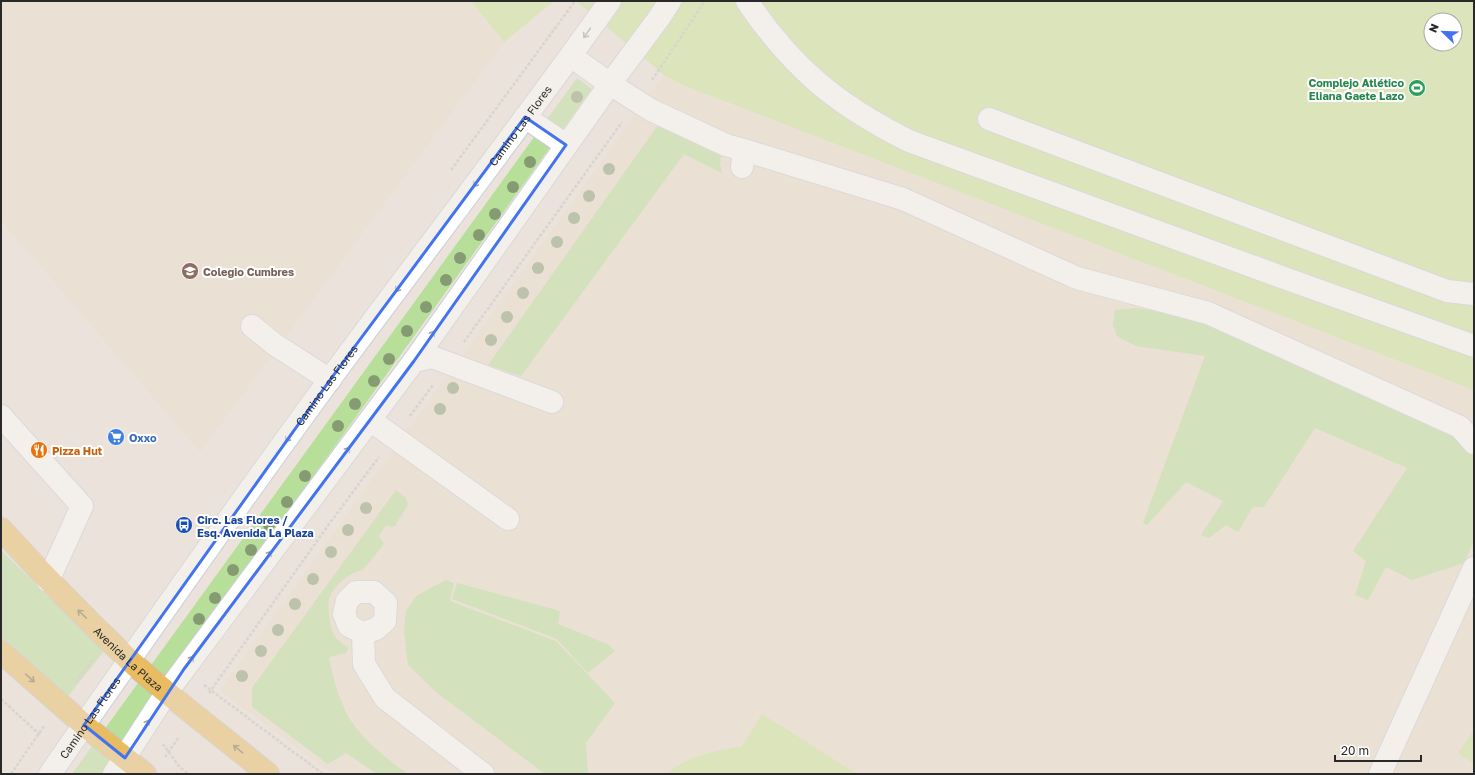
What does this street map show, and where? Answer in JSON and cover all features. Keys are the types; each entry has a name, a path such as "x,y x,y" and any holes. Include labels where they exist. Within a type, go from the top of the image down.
{"main road":[{"name":"Avenida La Plaza","path":"1,529 48,581 129,659 167,692 268,774"},
{"path":"4,662 59,703 84,725 120,766 153,768"}],"street":[{"name":"Camino Las Flores","path":"50,774 129,659 330,380 571,56 610,1"},
{"path":"747,1 765,28 791,58 819,85 851,109 879,126 909,141 1474,346"},
{"path":"120,766 167,692 414,361 566,145 665,9"},
{"path":"571,56 610,84 651,110 719,142 743,159 903,199 1077,278 1208,313 1460,427 1474,443"},
{"path":"525,117 566,145"},
{"path":"989,119 1447,291 1474,294"},
{"path":"252,326 274,344 330,380"},
{"path":"414,361 432,356 552,402"},
{"path":"1,416 82,506 48,581"},
{"path":"370,420 508,519"},
{"path":"1380,774 1474,568"},
{"path":"363,634 364,664 384,698 483,774"}],"path":[{"path":"153,768 194,714 332,520 449,363 637,101 705,1"},
{"path":"11,774 59,703 110,641"},
{"path":"184,669 323,774"},
{"path":"1,699 39,734"}],"highlighted area":[{"path":"525,117 566,145 414,361 184,669 125,758 84,725 330,380"}],"shaded area":[{"name":"Colegio Cumbres","path":"1,1 471,1 504,42 200,452 1,220"},
{"path":"664,75 683,85 1474,390 1474,774 333,774 220,691"}],"green space":[{"path":"471,1 554,1 504,42"},
{"path":"576,1 1474,1 1474,390 683,85 664,75"},
{"path":"577,78 592,89 178,664 101,774 72,774"},
{"path":"658,125 721,156 720,164 722,173 684,154 521,376 488,365"},
{"path":"1137,308 1171,314 1211,324 1457,436 1474,458 1474,540 1464,563 1412,580 1386,567 1368,600 1355,595 1366,561 1353,551 1407,468 1315,428 1264,507 1253,507 1238,532 1226,525 1209,538 1201,535 1223,501 1186,482 1147,525 1143,523 1205,356 1136,346 1117,336 1113,325 1115,310"},
{"path":"396,490 406,498 408,505 394,527 386,525 379,536 384,544 363,570 352,574 338,584 331,594 328,603 331,628 334,635 348,648 346,653 329,657 335,683 344,709 353,724 365,738 408,774 377,774 346,753 328,764 252,707 252,688"},
{"path":"1,550 104,651 65,700 1,644"},
{"path":"446,580 454,583 450,601 556,641 615,703 586,743 588,774 545,774 436,692 408,665 404,631 406,611 416,596"},
{"path":"457,583 560,611 558,624 609,645 615,651 588,673 557,639 452,599"},
{"path":"762,714 857,774 667,774 684,762 693,758 712,752 741,747"},
{"path":"1474,730 1474,764 1458,753"}],"place":[{"name":"Complejo Atlético Eliana Gaete Lazo","path":"1417,88"},
{"name":"Colegio Cumbres","path":"190,271"},
{"name":"Oxxo","path":"116,437"},
{"name":"Pizza Hut","path":"39,450"},
{"name":"Circ. Las Flores / Esq. Avenida La Plaza","path":"184,525"}]}
